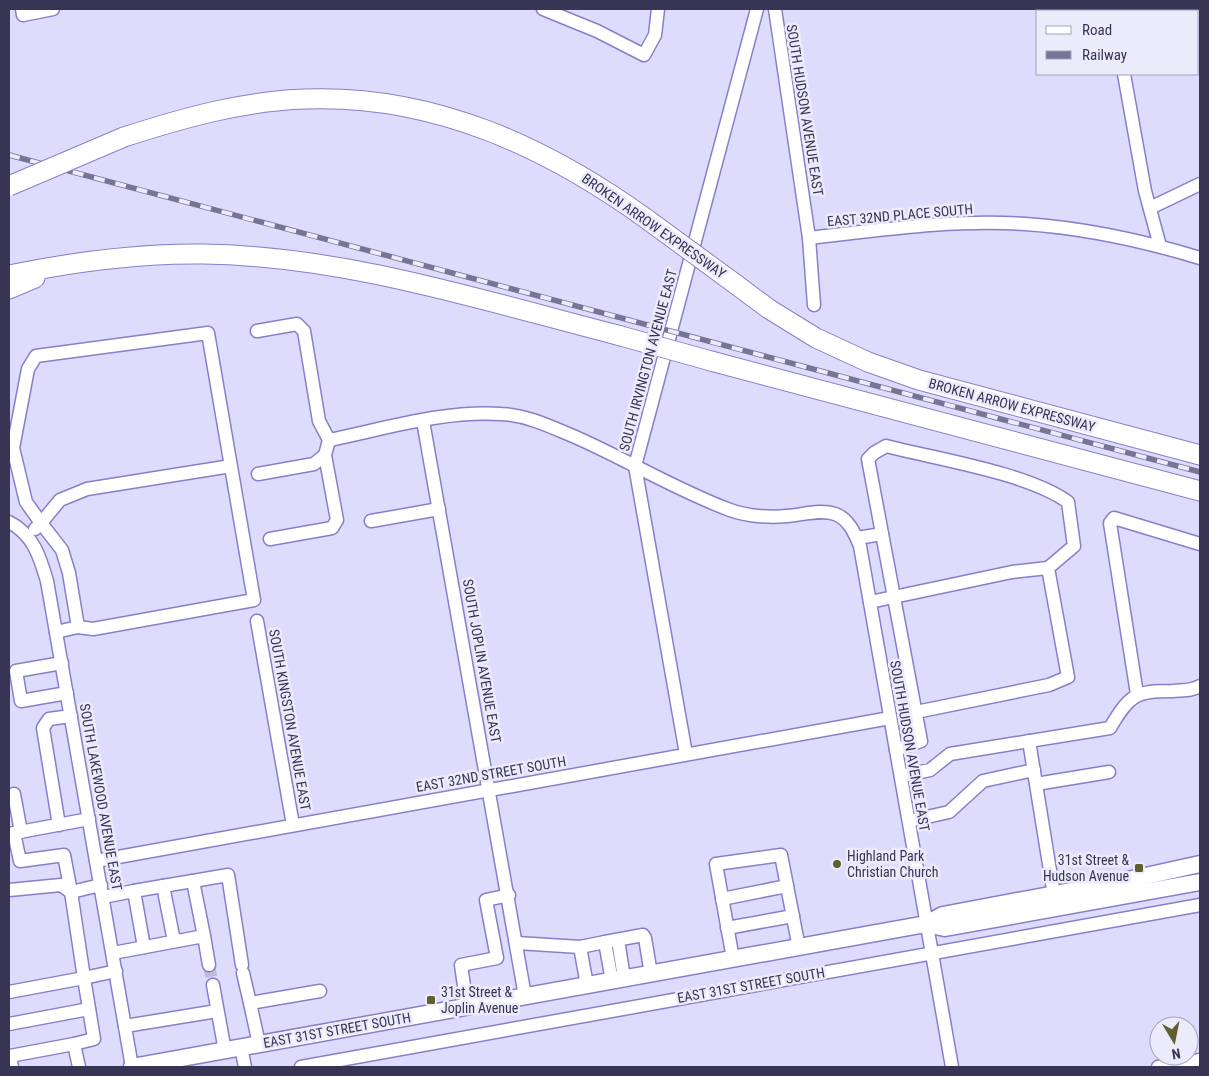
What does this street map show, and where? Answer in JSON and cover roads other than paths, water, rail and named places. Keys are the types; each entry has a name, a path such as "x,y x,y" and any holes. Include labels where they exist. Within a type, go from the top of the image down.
{"highway":[{"name":"BROKEN ARROW EXPRESSWAY","path":"9,186 124,137 204,113 272,102 335,99 406,108 472,124 518,142 588,179 648,220 769,309 816,338 868,362 919,380 1200,455"},
{"path":"9,275 68,263 123,257 203,254 298,262 363,272 429,286 621,336 1200,491"},
{"path":"9,289 68,263"}],"main road":[{"name":"EAST 31ST STREET SOUTH","path":"135,1067 926,924 942,915 1054,895 1200,864"},
{"name":"EAST 31ST STREET SOUTH","path":"926,924 944,928 1200,882"}],"street":[{"path":"22,12 53,9"},
{"path":"543,9 597,31 644,55 655,35 658,9"},
{"name":"SOUTH IRVINGTON AVENUE EAST","path":"686,754 635,466 757,9"},
{"name":"SOUTH HUDSON AVENUE EAST","path":"775,9 809,238 814,306"},
{"path":"1124,75 1145,191 1160,246"},
{"path":"1150,208 1200,184"},
{"name":"EAST 32ND PLACE SOUTH","path":"809,238 919,226 981,223 1025,224 1066,229 1160,246 1200,258"},
{"path":"258,331 297,324 304,331 319,421 329,440 325,455 337,520 332,528 270,540"},
{"path":"56,632 78,627 92,629 254,600 208,333 36,356 28,369 13,448 26,502 62,550 69,573 78,627"},
{"path":"329,440 423,421 482,414 522,416 595,446 635,466"},
{"name":"SOUTH JOPLIN AVENUE EAST","path":"423,421 509,894 525,996"},
{"path":"870,602 895,599 1012,572 1048,568 1074,546 1068,502 1057,494 1009,477 886,446 868,459 895,599 921,741 896,750"},
{"path":"258,474 314,464 325,455"},
{"path":"9,522 27,536 41,523 60,500 87,489 231,466"},
{"name":"SOUTH HUDSON AVENUE EAST","path":"635,466 707,501 737,512 783,516 823,512 836,514 846,521 857,538 909,821 930,953 952,1067"},
{"path":"371,521 439,508"},
{"path":"1137,694 1110,523 1114,518 1200,544"},
{"path":"857,538 882,534"},
{"name":"SOUTH LAKEWOOD AVENUE EAST","path":"27,536 39,554 47,581 96,861 135,1067"},
{"path":"916,712 1049,685 1068,677 1048,568"},
{"name":"SOUTH KINGSTON AVENUE EAST","path":"257,621 293,825"},
{"path":"62,663 16,671 19,694 21,701 67,693"},
{"path":"901,776 930,770 950,754 1110,728 1119,714 1137,694 1145,691 1193,690 1200,686"},
{"path":"59,825 43,728 49,719 71,716"},
{"name":"EAST 32ND STREET SOUTH","path":"96,861 890,718"},
{"path":"1029,741 1054,895"},
{"path":"909,821 949,812 988,779 1034,770"},
{"path":"1036,784 1109,772"},
{"path":"10,1056 94,1039 64,855 14,862 14,794"},
{"path":"15,833 89,819"},
{"path":"732,959 716,864 780,855 798,948"},
{"path":"9,890 61,885 71,892 134,891 228,875 243,969 259,1044"},
{"path":"193,881 209,965"},
{"path":"163,886 174,942"},
{"path":"722,899 787,886"},
{"path":"134,891 144,947"},
{"path":"467,1007 460,965 496,958 486,900 509,894"},
{"name":"EAST 31ST STREET SOUTH","path":"301,1067 1200,905"},
{"path":"727,928 792,916"},
{"path":"113,953 204,936"},
{"path":"517,943 580,947 643,936 645,938 651,974"},
{"path":"612,941 618,979"},
{"path":"580,947 587,985"},
{"path":"9,992 116,971"},
{"path":"213,985 225,1050"},
{"path":"250,1003 320,991"},
{"path":"9,1024 89,1009"},
{"path":"126,1026 217,1012"},
{"path":"74,1044 79,1067"},
{"path":"241,1048 245,1067"},
{"path":"1158,1067 1200,1060"}],"tunnel":[{"path":"209,965 213,985"}],"railway":[{"path":"9,155 1200,472"}],"place":[{"name":"Highland Park Christian Church","path":"837,864"},
{"name":"31st Street & Hudson Avenue","path":"1139,868"},
{"name":"31st Street & Joplin Avenue","path":"431,1000"}]}
